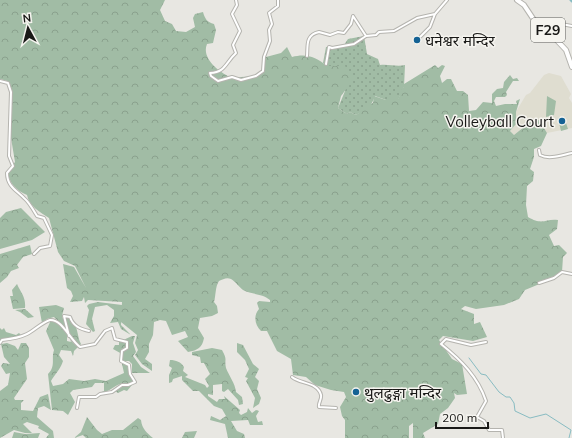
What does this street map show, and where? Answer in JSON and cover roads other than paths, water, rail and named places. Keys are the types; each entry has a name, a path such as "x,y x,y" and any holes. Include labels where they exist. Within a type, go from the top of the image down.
{"main road":[{"name":"F29","path":"517,0 524,5 536,23 545,29 566,50 572,67"}],"street":[{"path":"236,0 237,5 232,14 240,32 233,45 236,53 229,59 221,71 210,73 211,76 218,81 232,76 241,80 256,76 263,71 264,58 270,41 269,30 272,24 270,14 278,6 278,0"},
{"path":"420,36 430,26 435,14 447,0"},
{"path":"326,64 328,48 354,44 366,36 376,35 379,32 394,31 417,18 435,14"},
{"path":"307,56 307,42 313,34 318,32 330,35 338,32 344,33 351,24 353,16 366,36"},
{"path":"545,29 556,23 572,26"},
{"path":"0,81 8,83 11,92 9,156 13,166 7,173 8,181 12,187 26,198 36,216 44,218 52,235 50,246 40,248 34,254"},
{"path":"539,150 542,157 572,153"},
{"path":"539,283 554,278 562,272 572,274"},
{"path":"69,336 64,316 70,317 72,323 78,328 89,331"},
{"path":"0,343 2,340 26,334 36,326 50,320 57,320 78,346 83,347 89,344 94,344 103,332 111,328 115,339 127,342 127,348 121,352 121,361 129,365 130,374 135,382 128,385 122,385 112,392 100,394 96,397 79,397 77,408"},
{"path":"486,342 472,345 446,339 441,344 466,365 480,387 486,401 477,417 484,421 488,430 502,430 503,438"},
{"path":"292,377 296,381 314,386 318,390 321,397 319,407 336,408"}],"waterway":[{"path":"469,358 481,374 486,375 499,392 506,397 510,397 514,403 515,411 530,418 546,414 571,430 569,438"}],"place":[{"name":"धनेश्वर मन्दिर","path":"417,40"},
{"name":"Volleyball Court","path":"562,121"},
{"name":"थुलढुङ्गा मन्दिर","path":"356,392"}]}
